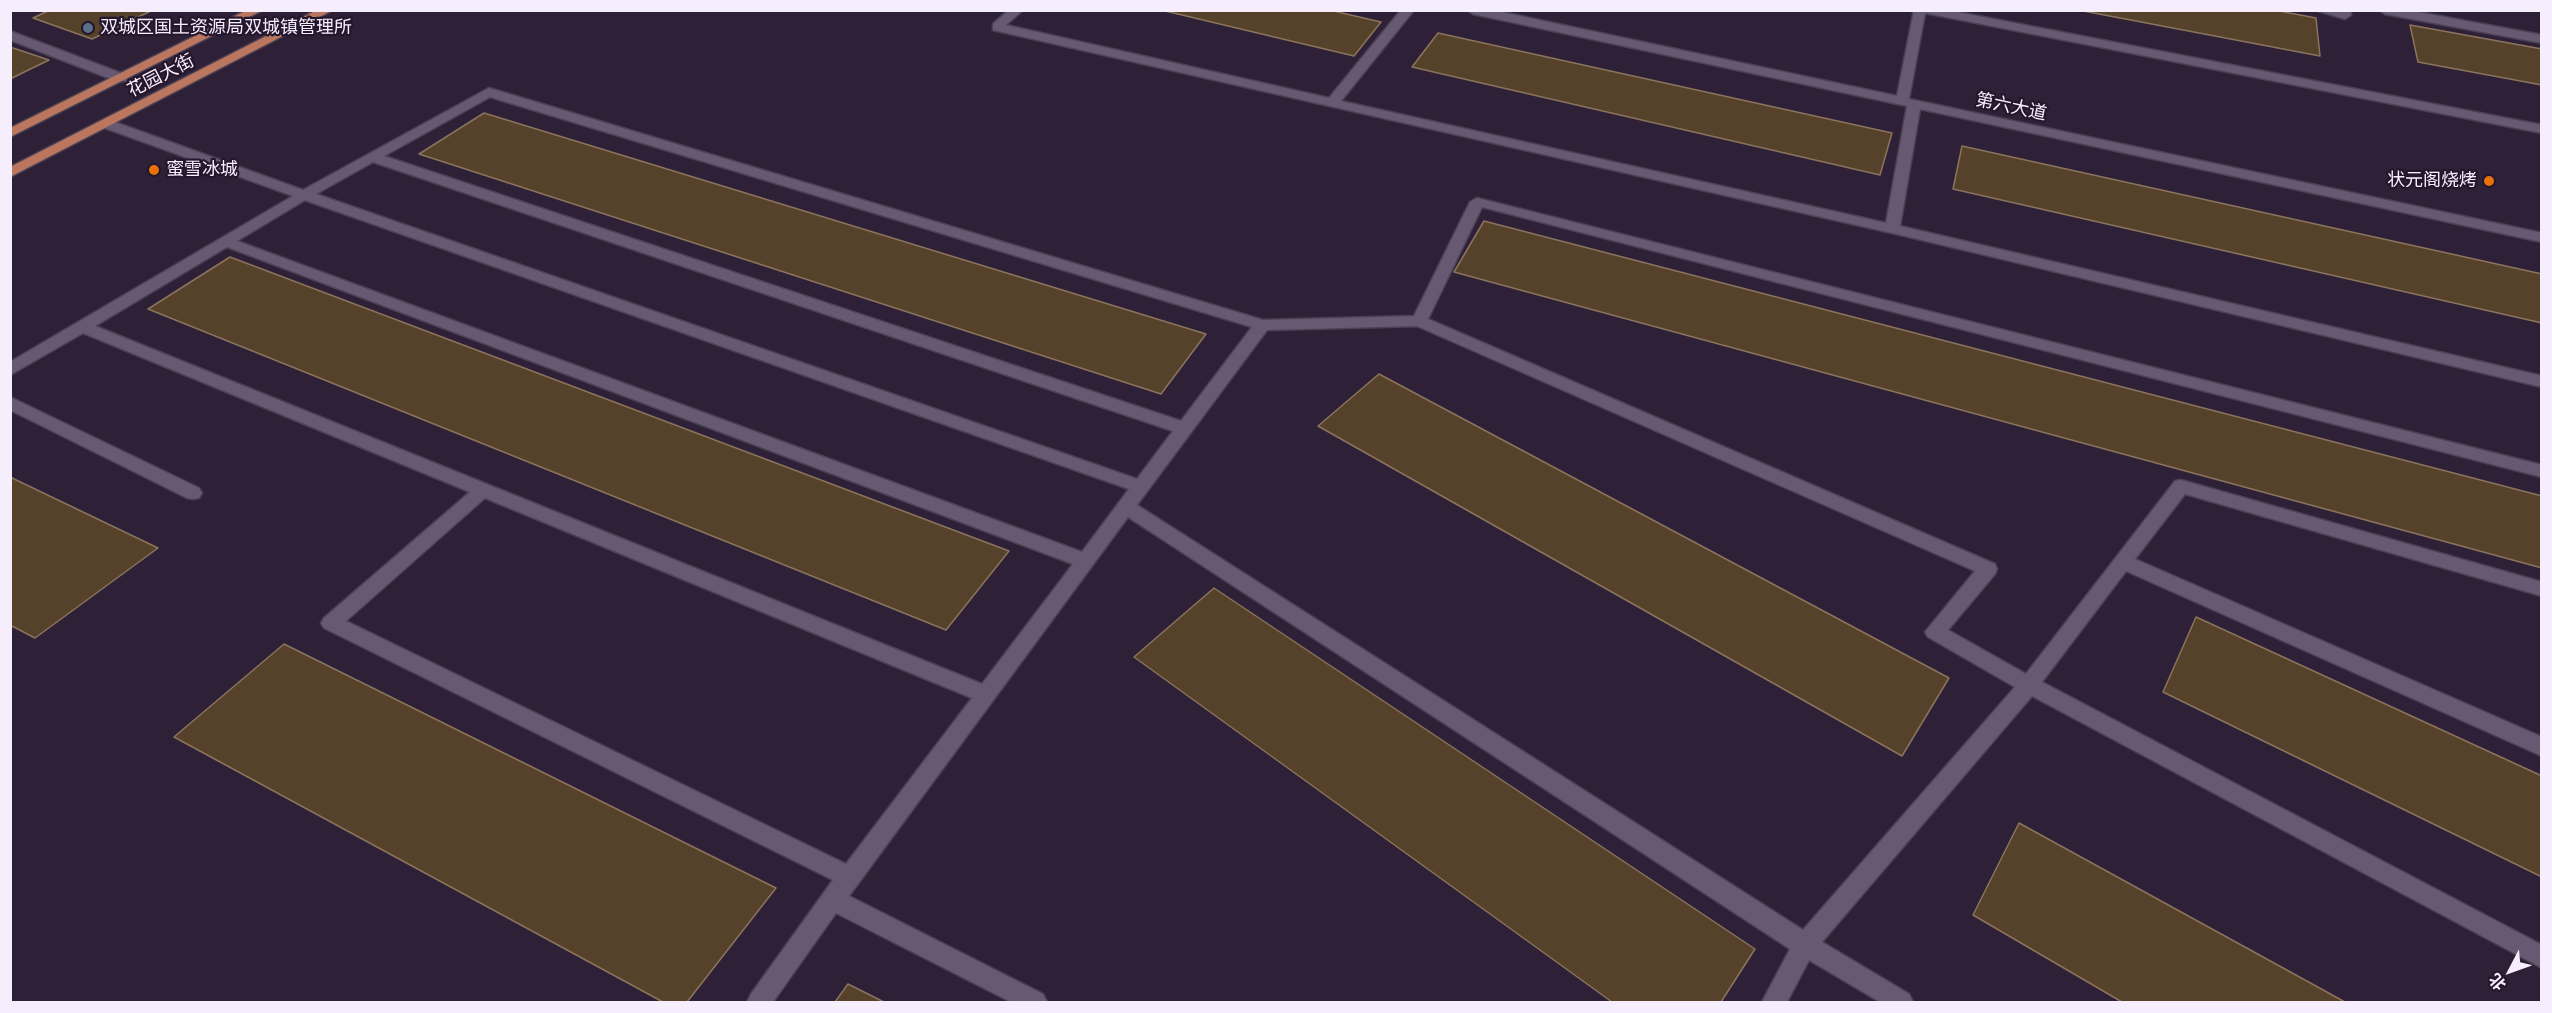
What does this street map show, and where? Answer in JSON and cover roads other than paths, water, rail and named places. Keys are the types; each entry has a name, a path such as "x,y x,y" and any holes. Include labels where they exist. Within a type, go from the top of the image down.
{"main road":[{"name":"花园大街","path":"10,133 256,10"},
{"name":"花园大街","path":"10,173 327,10"}],"street":[{"path":"1017,10 997,27 1892,229 2541,382"},
{"path":"1333,102 1408,10"},
{"name":"第六大道","path":"1473,10 2541,238"},
{"path":"1892,229 1920,10"},
{"path":"1926,10 2541,129"},
{"path":"2321,10 2345,15 2344,10"},
{"path":"2385,10 2541,39"},
{"path":"10,35 121,78"},
{"path":"10,370 304,195 489,92 1262,326 1419,321 1988,569 1935,632 2029,685 2541,957"},
{"path":"106,123 304,195 1142,487"},
{"path":"372,158 1185,429"},
{"path":"1419,321 1477,202 2541,471"},
{"path":"226,242 1086,561"},
{"path":"759,1002 849,877 1262,326"},
{"path":"82,327 986,695"},
{"path":"10,403 193,493"},
{"path":"1774,1002 1805,945 2029,685 2181,486 2541,589"},
{"path":"483,490 331,622 849,877"},
{"path":"1126,507 1805,945 1901,1002"},
{"path":"2123,562 2541,747"},
{"path":"833,900 1035,1002"}],"place":[{"name":"双城区国土资源局双城镇管理所","path":"88,28"},
{"name":"蜜雪冰城","path":"154,170"},
{"name":"状元阁烧烤","path":"2489,181"}]}
